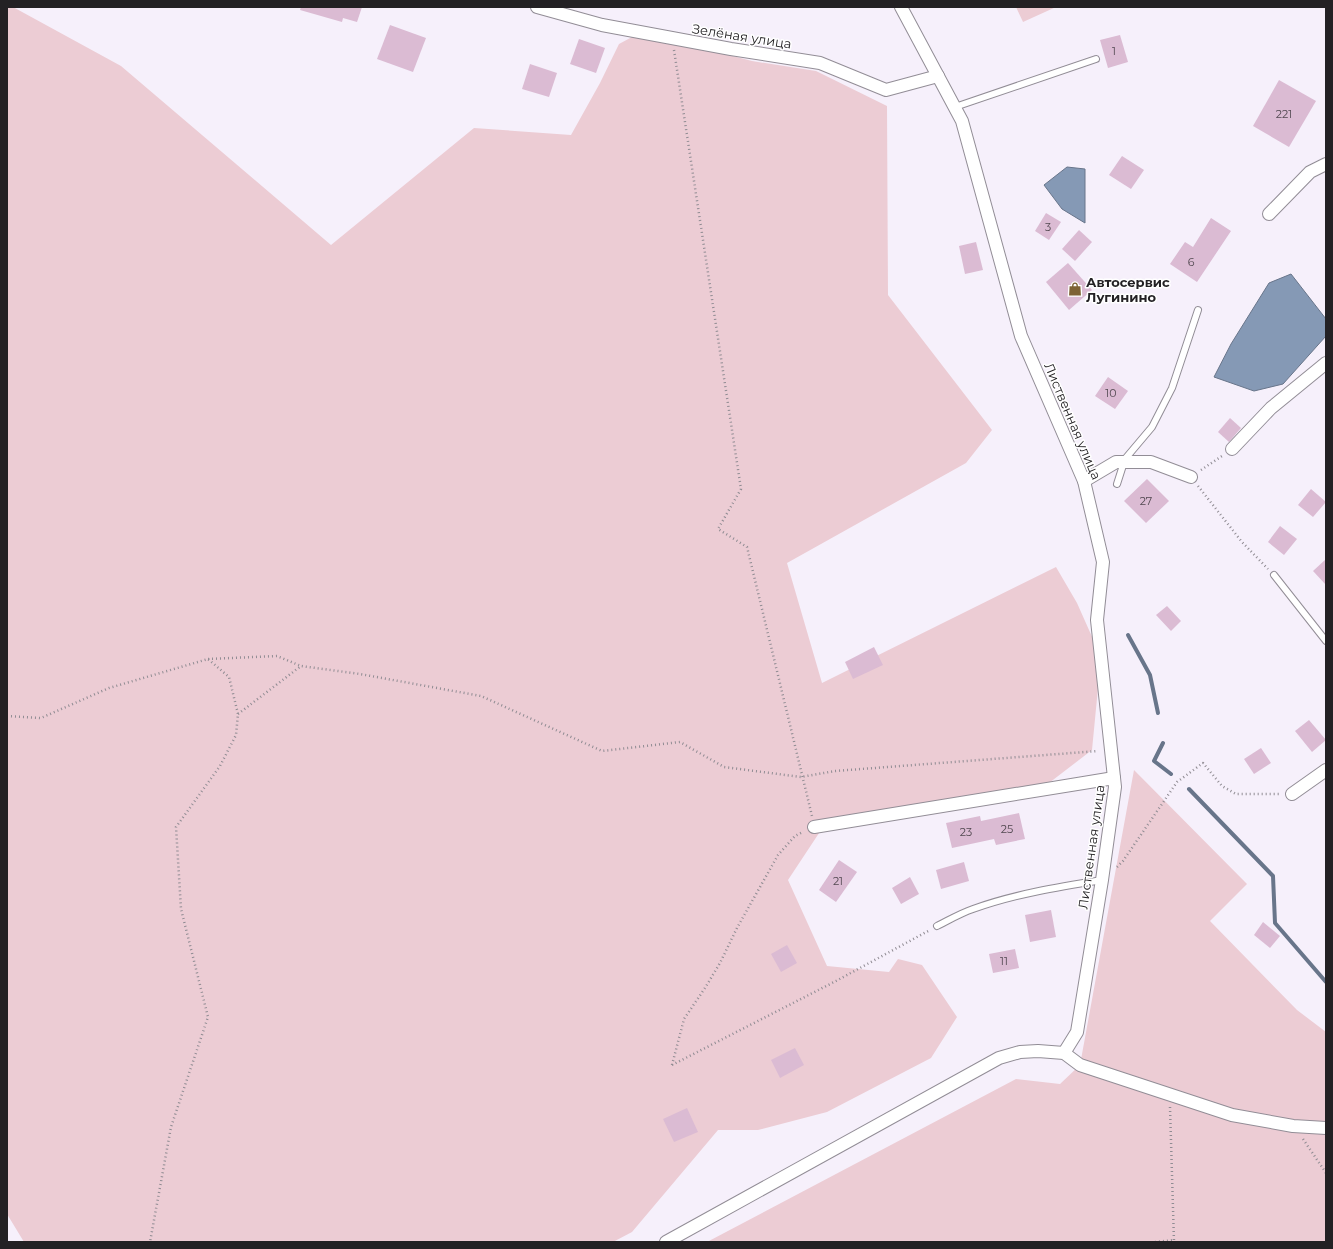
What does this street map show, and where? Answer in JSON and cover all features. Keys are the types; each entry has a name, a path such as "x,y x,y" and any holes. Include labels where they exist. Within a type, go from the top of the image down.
{"street":[{"name":"Зелёная улица","path":"537,7 602,26 820,63 886,90 938,76"},
{"name":"Лиственная улица","path":"901,7 938,76 945,95 955,107 962,121 1021,336 1084,481 1103,562 1097,620 1115,787 1102,880 1077,1032 1064,1053"},
{"path":"1269,214 1310,172 1326,164"},
{"path":"1232,449 1271,408 1326,363"},
{"path":"1084,481 1116,462 1150,462 1191,477"},
{"path":"1292,794 1326,770"},
{"path":"814,827 1114,778"},
{"path":"666,1242 999,1058 1020,1052 1038,1051 1064,1053 1080,1065 1232,1115 1293,1126 1326,1128"}],"lane":[{"path":"955,107 1096,59"},
{"path":"1117,484 1125,459 1152,427 1172,388 1198,310"},
{"path":"1274,576 1326,641"},
{"path":"937,926 972,909 1014,896 1102,880"}],"path":[{"path":"672,38 741,489 718,529 747,547 814,827 796,836 778,856 720,964 684,1019 672,1065 836,981 937,926"},
{"path":"1232,449 1191,477 1242,542 1274,576"},
{"path":"7,716 41,718 109,688 208,659 277,656 301,666 360,674 481,696 602,751 680,742 724,767 801,777 835,770 1111,750"},
{"path":"150,1242 171,1128 208,1017 181,909 176,827 220,766 236,734 238,714 229,677 208,659"},
{"path":"238,714 301,666"},
{"path":"1102,880 1123,862 1177,782 1203,763 1222,786 1236,794 1292,794"},
{"path":"1155,1242 1174,1241 1169,1112 1172,1095"},
{"path":"1293,1126 1326,1173"}],"shaded area":[{"path":"7,7 13,7 121,66 331,245 474,128 571,135 600,83 619,44 645,30 690,45 752,61 816,71 887,106 888,295 992,430 966,463 787,563 822,683 1056,567 1077,603 1101,657 1092,750 1049,783 829,818 788,880 827,966 889,972 898,959 922,965 957,1017 931,1058 827,1112 758,1130 718,1130 632,1232 613,1242 24,1242 7,1214"},
{"path":"1016,7 1056,7 1023,22"},
{"path":"1134,770 1247,884 1210,921 1297,1010 1326,1032 1326,1242 707,1242 1016,1079 1060,1084 1080,1065"}],"water":[{"path":"1067,167 1085,169 1085,223 1062,209 1044,185"},
{"path":"1291,274 1326,319 1326,336 1283,384 1254,391 1214,377 1231,344 1269,283"}],"building":[{"path":"301,7 362,7 357,22 343,18 342,22 300,10"},
{"path":"390,25 426,38 413,72 377,59"},
{"path":"1120,35 1128,62 1108,68 1100,40"},
{"path":"579,39 605,48 596,73 570,64"},
{"path":"530,64 557,73 549,97 522,89"},
{"path":"1279,80 1316,101 1289,147 1253,126"},
{"path":"1122,156 1144,170 1131,189 1109,175"},
{"path":"1046,213 1061,222 1049,240 1035,231"},
{"path":"1211,218 1231,231 1197,282 1170,264 1185,242 1193,247"},
{"path":"1079,230 1092,242 1075,261 1062,249"},
{"path":"976,242 983,270 965,274 959,246"},
{"path":"1068,263 1092,290 1069,310 1046,282"},
{"path":"1108,377 1128,391 1115,409 1095,396"},
{"path":"1230,418 1241,428 1229,442 1218,432"},
{"path":"1147,479 1169,501 1146,523 1124,501"},
{"path":"1311,489 1326,502 1313,517 1298,505"},
{"path":"1280,526 1297,539 1284,555 1268,542"},
{"path":"1326,559 1326,585 1313,571"},
{"path":"1167,606 1181,621 1171,631 1156,615"},
{"path":"874,647 883,665 853,679 845,662"},
{"path":"1309,720 1326,740 1312,752 1295,731"},
{"path":"1261,748 1271,763 1254,774 1244,759"},
{"path":"1019,813 1025,839 996,845 994,839 952,848 946,823 980,816 981,821"},
{"path":"839,860 857,872 836,902 819,890"},
{"path":"964,862 969,881 941,889 936,870"},
{"path":"910,877 919,894 901,904 892,888"},
{"path":"1051,910 1056,937 1030,942 1025,915"},
{"path":"1263,922 1280,936 1270,948 1254,935"},
{"path":"787,945 797,963 781,972 771,954"},
{"path":"1015,949 1019,968 993,973 989,954"},
{"path":"795,1048 804,1065 780,1078 771,1060"},
{"path":"687,1108 698,1132 674,1142 663,1119"}],"waterway":[{"path":"1128,635 1150,675 1158,713"},
{"path":"1163,743 1154,761 1171,774"},
{"path":"1189,789 1273,876 1275,923 1326,982"}],"place":[{"name":"Автосервис Лугинино","path":"1075,289"}]}
